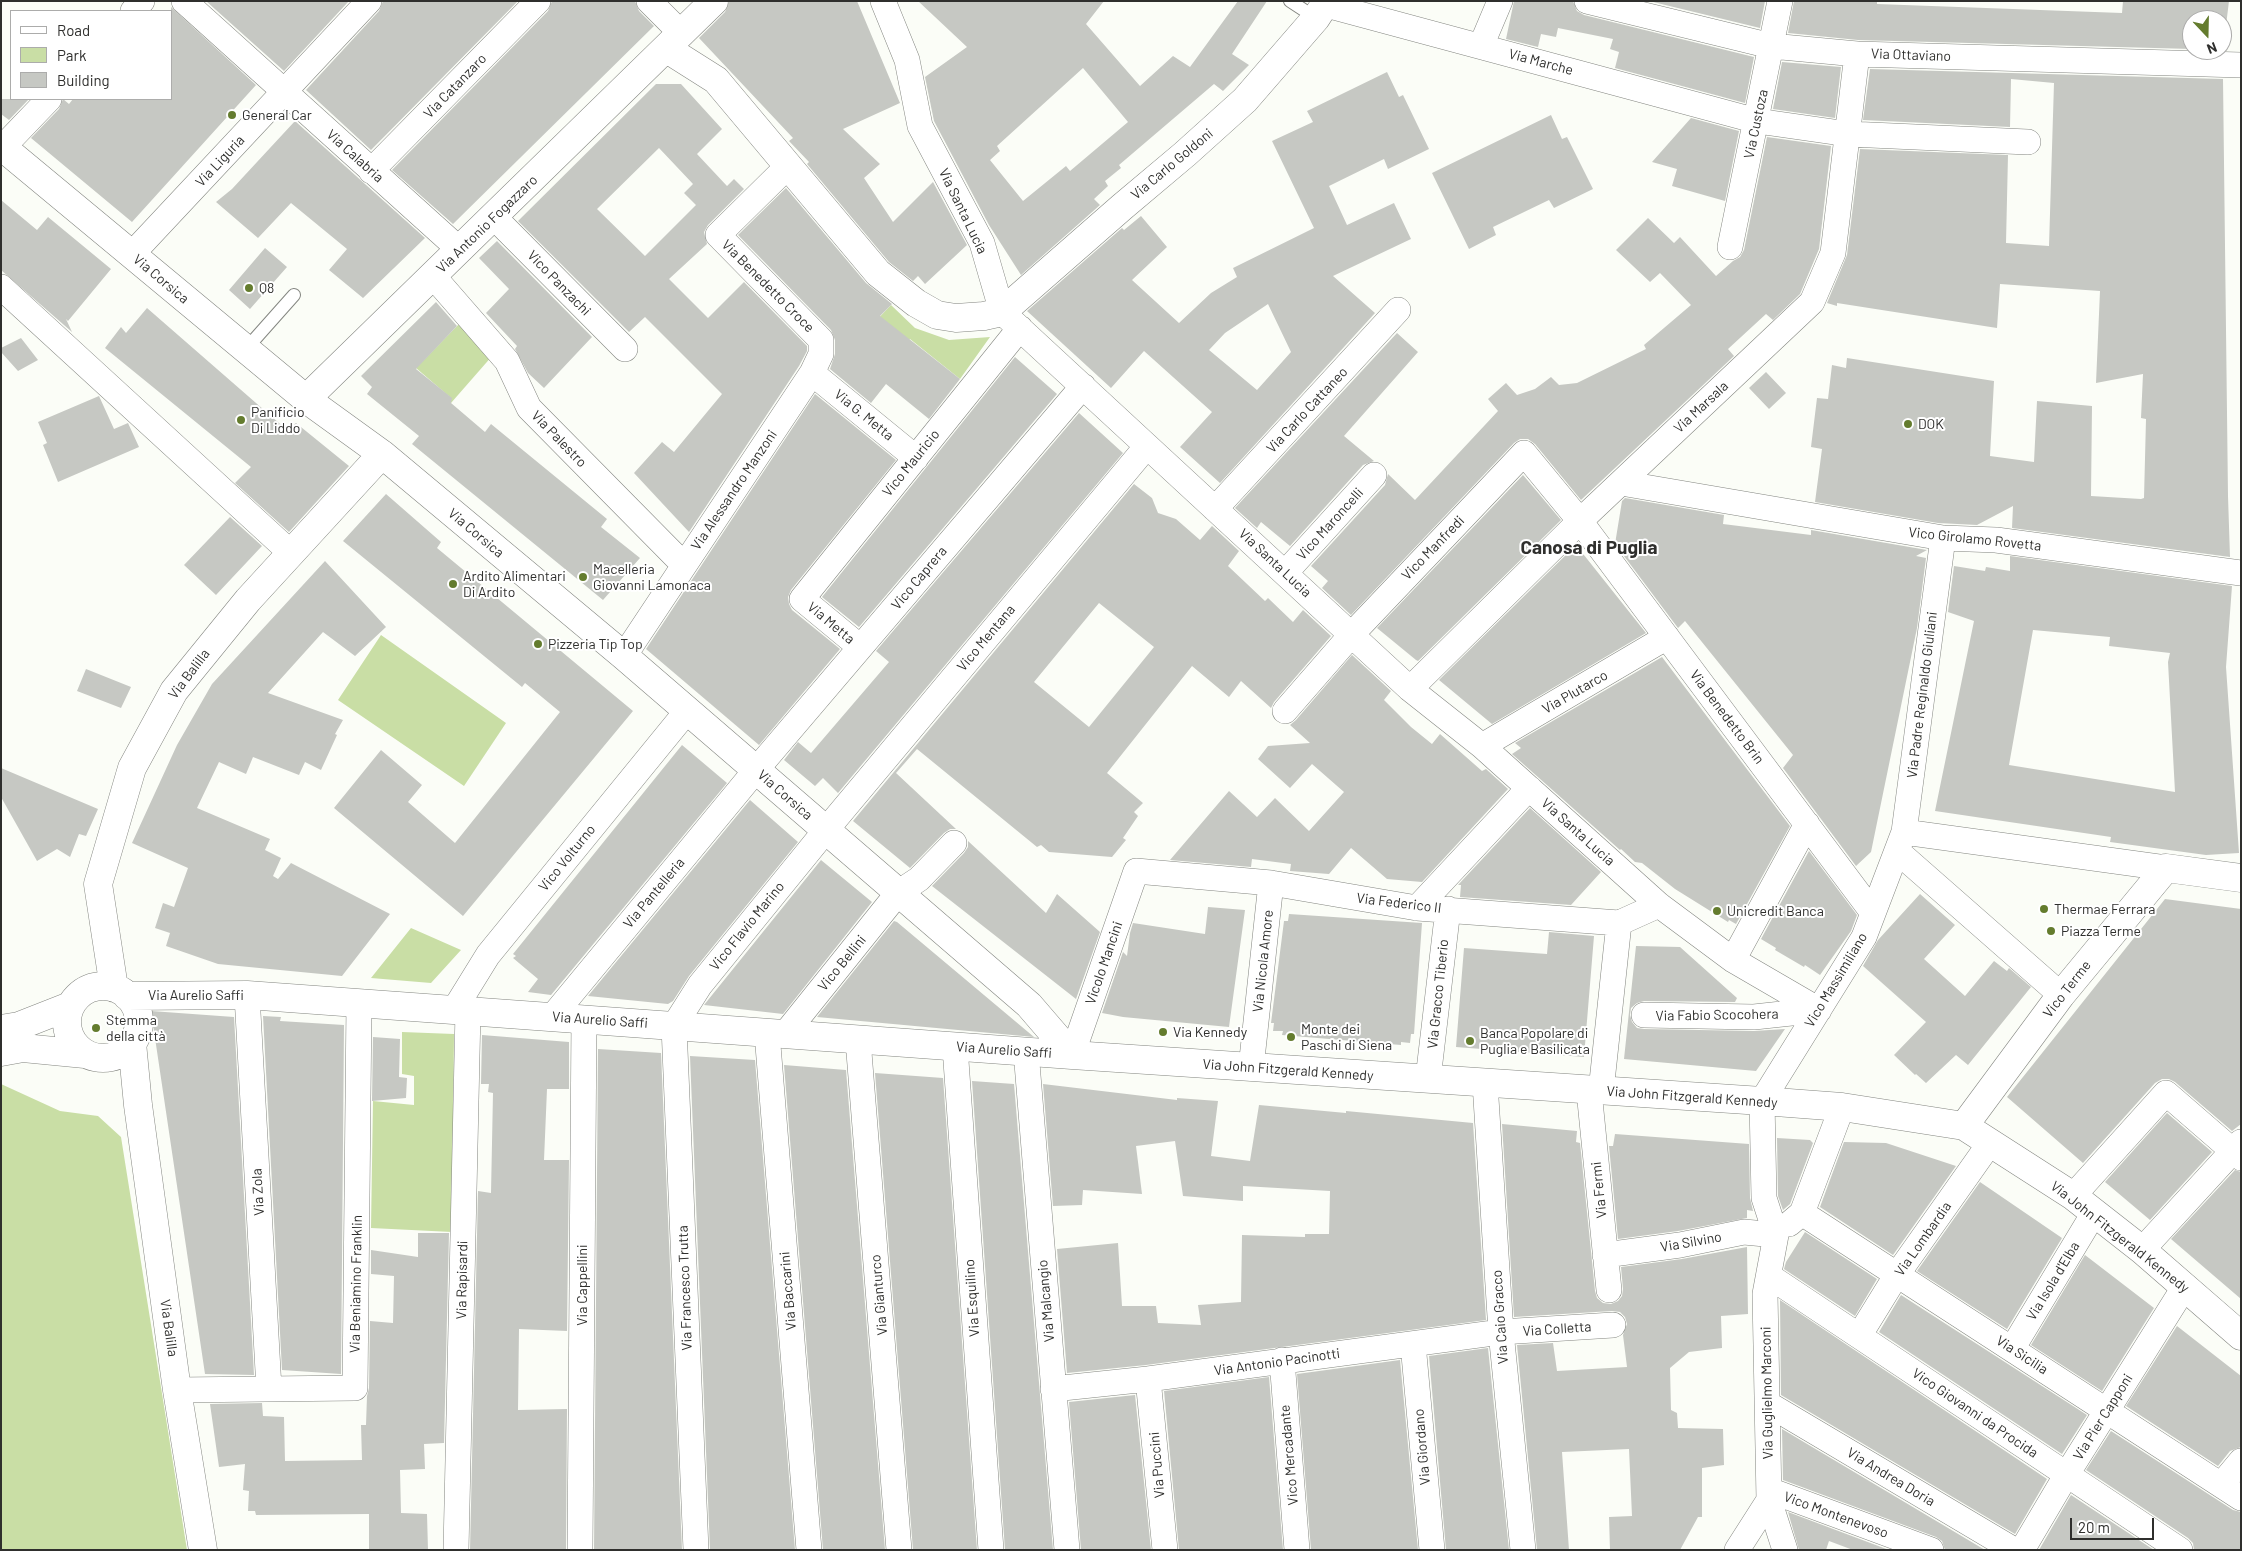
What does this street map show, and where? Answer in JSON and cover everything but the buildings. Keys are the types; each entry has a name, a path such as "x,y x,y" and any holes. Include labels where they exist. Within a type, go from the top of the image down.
{"street":[{"name":"Via Calabria","path":"184,1 460,250"},
{"name":"Via Liguria","path":"132,254 369,1"},
{"name":"Via Catanzaro","path":"372,171 538,1"},
{"path":"648,1 674,41 716,80 878,274 916,303 937,315 956,318 984,316 1011,320"},
{"name":"Via Antonio Fogazzaro","path":"306,399 714,1"},
{"name":"Via Santa Lucia","path":"883,1 907,60 920,126 982,243 1011,320 1352,634 1410,690 1482,746 1659,904 1733,960 1819,1010"},
{"path":"1481,46 1500,1"},
{"name":"Via Ottaviano","path":"1587,1 1772,46 1858,54 2241,65"},
{"name":"Via Custoza","path":"1730,247 1780,1"},
{"name":"Via Carlo Goldoni","path":"1011,320 1122,207 1245,100 1323,8"},
{"name":"Via Marche","path":"1323,8 1481,46 1757,121 1848,134 2028,142"},
{"name":"Via Marsala","path":"1410,690 1580,521 1812,302 1833,253 1858,54"},
{"path":"2,146 48,100"},
{"name":"Via Corsica","path":"2,146 306,399 382,454 624,656 1029,1005 1072,1055"},
{"name":"Via Benedetto Croce","path":"788,166 718,235 821,340 821,354 812,373"},
{"name":"Vico Panzachi","path":"494,217 624,350"},
{"name":"Via Palestro","path":"433,276 507,361 529,408 684,566"},
{"path":"1,287 291,553"},
{"name":"Via Carlo Cattaneo","path":"1215,509 1398,310"},
{"name":"Vico Mauricio","path":"802,599 916,458 1011,320"},
{"name":"Via G. Metta","path":"812,373 916,458"},
{"name":"Via Alessandro Manzoni","path":"624,656 812,373"},
{"name":"Vico Caprera","path":"756,770 1083,386"},
{"name":"Vico Mentana","path":"826,830 1147,446"},
{"name":"Vico Manfredi","path":"1284,711 1352,634 1524,453 1580,521"},
{"name":"Via Balilla","path":"112,990 98,884 132,768 174,691 248,600 382,454"},
{"name":"Vico Maroncelli","path":"1285,573 1374,475"},
{"name":"Vico Girolamo Rovetta","path":"1621,483 1943,538 1996,540 2241,573"},
{"name":"Via Benedetto Brin","path":"1580,521 1873,913"},
{"name":"Via Padre Reginaldo Giuliani","path":"1900,842 1943,538"},
{"name":"Via Metta","path":"802,599 860,647"},
{"name":"Via Plutarco","path":"1482,746 1667,637"},
{"name":"Vico Volturno","path":"461,1010 488,955 687,711"},
{"name":"Via Pantelleria","path":"552,1017 756,770"},
{"path":"1417,908 1529,788"},
{"path":"1733,960 1807,824"},
{"name":"Vico Flavio Marino","path":"674,1026 700,985 826,830"},
{"path":"1900,842 2166,868 2241,878"},
{"path":"1900,842 2061,995"},
{"name":"Vico Massimiliano","path":"1762,1101 1864,937 1900,842"},
{"name":"Vico Bellini","path":"776,1034 898,893 920,879 954,843"},
{"name":"Vico Terme","path":"1964,1126 2061,995 2166,868"},
{"name":"Via Federico II","path":"1136,871 1272,884 1417,908 1618,922 1659,904"},
{"name":"Vicolo Mancini","path":"1072,1055 1136,871"},
{"name":"Via Nicola Amore","path":"1251,1068 1272,884"},
{"name":"Via Gracco Tiberio","path":"1428,1079 1448,909"},
{"name":"Via Fermi","path":"1609,1290 1595,1091 1618,922"},
{"path":"1,1052 23,1048 96,1056 126,1050 132,1043 139,1023 138,1013 112,990 84,991 70,1006 67,1015 68,1033 78,1049 96,1056"},
{"name":"Via Aurelio Saffi","path":"112,990 247,995 1072,1055"},
{"name":"Via Zola","path":"247,995 269,1389"},
{"name":"Via Beniamino Franklin","path":"177,1390 355,1388 359,1003"},
{"path":"1,1029 19,1026 70,1006"},
{"name":"Via Rapisardi","path":"456,1550 461,1010"},
{"name":"Via Fabio Scocohera","path":"1644,1016 1754,1017 1819,1010"},
{"name":"Via Cappellini","path":"580,1550 584,1019"},
{"name":"Via Francesco Trutta","path":"674,1026 696,1550"},
{"name":"Via Baccarini","path":"776,1034 808,1550"},
{"name":"Via Gianturco","path":"858,1040 899,1550"},
{"name":"Via Balilla","path":"132,1043 138,1105 177,1390 203,1550"},
{"name":"Via Esquilino","path":"955,1047 991,1550"},
{"name":"Via Malcangio","path":"1026,1051 1066,1550"},
{"name":"Via John Fitzgerald Kennedy","path":"1072,1055 1842,1107 1964,1126 2073,1196 2142,1250 2241,1336"},
{"name":"Via Balilla","path":"96,1056 138,1105"},
{"name":"Via Caio Gracco","path":"1485,1084 1501,1332 1523,1550"},
{"path":"2073,1196 2166,1093 2238,1150 2142,1250"},
{"name":"Via Guglielmo Marconi","path":"1762,1101 1764,1198 1776,1235 1766,1294 1769,1495 1785,1550"},
{"path":"1776,1235 1802,1213 1842,1107"},
{"name":"Via Lombardia","path":"1859,1336 1896,1276 1990,1143"},
{"name":"Via Sicilia","path":"1802,1213 1896,1276 2231,1491"},
{"name":"Via Isola d'Elba","path":"2012,1349 2094,1213"},
{"name":"Via Silvino","path":"1606,1255 1680,1245 1744,1232 1776,1235"},
{"name":"Vico Giovanni da Procida","path":"1769,1276 2180,1550"},
{"name":"Via Pier Capponi","path":"2022,1550 2067,1474 2185,1286"},
{"name":"Via Colletta","path":"1501,1332 1612,1325"},
{"name":"Via Antonio Pacinotti","path":"1053,1389 1148,1380 1282,1360 1501,1332"},
{"name":"Via Giordano","path":"1413,1344 1432,1550"},
{"name":"Vico Mercadante","path":"1282,1360 1297,1550"},
{"name":"Via Puccini","path":"1148,1380 1165,1550"},
{"name":"Via Andrea Doria","path":"1768,1404 2014,1550"},
{"path":"2231,1491 2241,1461"},
{"path":"1737,1550 1769,1495"},
{"name":"Vico Montenevoso","path":"1769,1495 1931,1550"}],"lane":[{"path":"1290,1 1323,8"},
{"path":"246,349 294,295"}],"green space":[{"path":"891,305 915,328 949,340 990,337 960,379 910,339 879,378 871,326"},
{"path":"462,321 493,355 451,403 451,398 416,368"},
{"path":"381,635 506,723 464,786 338,700"},
{"path":"411,928 461,950 431,983 371,978"},
{"path":"402,1032 454,1034 452,1232 371,1228 373,1101 414,1105 414,1076 402,1074"},
{"path":"1,1084 60,1111 98,1116 121,1137 187,1550 1,1550"}],"place":[{"name":"General Car","path":"232,115"},
{"name":"Q8","path":"249,288"},
{"name":"Panificio Di Liddo","path":"241,420"},
{"name":"DOK","path":"1908,424"},
{"name":"Macelleria Giovanni Lamonaca","path":"583,577"},
{"name":"Ardito Alimentari Di Ardito","path":"453,584"},
{"name":"Pizzeria Tip Top","path":"538,644"},
{"name":"Thermae Ferrara","path":"2044,909"},
{"name":"Unicredit Banca","path":"1717,911"},
{"name":"Piazza Terme","path":"2051,931"},
{"name":"Stemma della città","path":"96,1028"},
{"name":"Via Kennedy","path":"1163,1032"},
{"name":"Monte dei Paschi di Siena","path":"1291,1037"},
{"name":"Banca Popolare di Puglia e Basilicata","path":"1470,1041"}],"district":[{"name":"Canosa di Puglia","path":"1589,548"}]}
